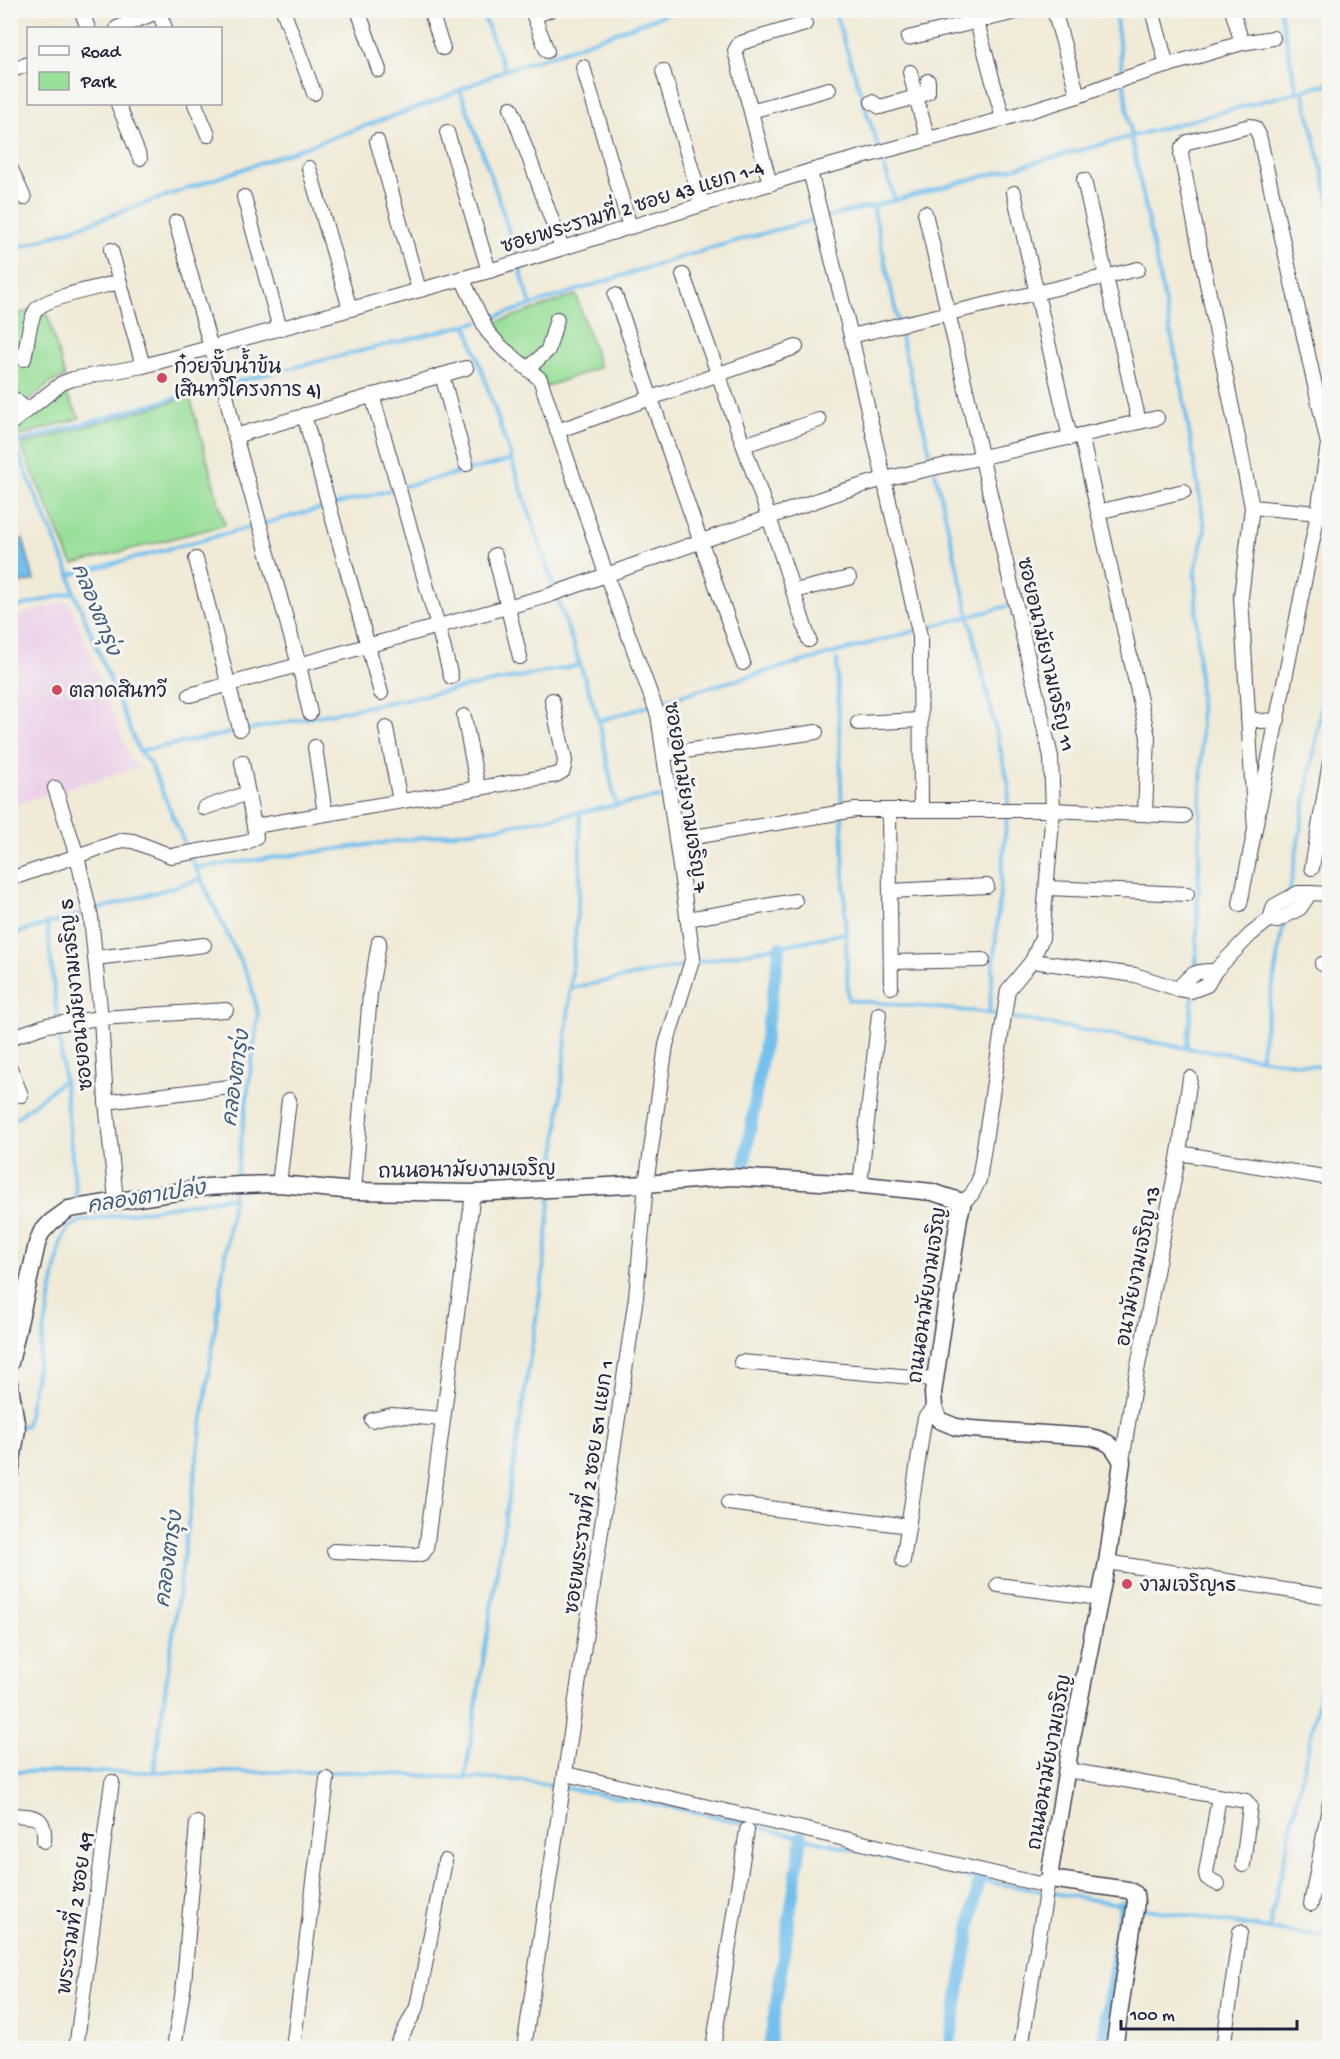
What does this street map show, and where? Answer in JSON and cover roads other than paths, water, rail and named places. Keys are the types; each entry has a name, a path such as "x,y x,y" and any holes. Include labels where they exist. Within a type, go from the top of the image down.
{"street":[{"path":"81,10 88,27"},
{"path":"284,10 314,93"},
{"path":"358,10 380,70"},
{"path":"430,10 443,48"},
{"path":"547,51 533,13 550,10"},
{"path":"908,38 1024,10"},
{"path":"1054,10 1078,96"},
{"path":"1152,10 1167,66"},
{"path":"1232,10 1242,43"},
{"path":"119,27 159,11 165,27"},
{"path":"977,22 1003,119"},
{"path":"770,184 736,58 736,47 744,42 805,24"},
{"name":"ซอยพระรามที่ 2 ซอย 43 แยก 1-4","path":"11,423 62,383 73,379 143,366 489,271 810,171 1003,119 1242,43 1273,38"},
{"path":"10,71 27,64"},
{"path":"583,67 630,227"},
{"path":"663,71 702,204"},
{"path":"910,72 928,139"},
{"path":"872,102 880,107 916,97 928,92 928,81"},
{"path":"751,111 829,89"},
{"path":"118,105 140,158"},
{"path":"195,105 208,135"},
{"path":"511,108 562,248"},
{"path":"1240,904 1324,514 1328,444 1259,135 1255,128 1250,126 1188,142 1182,148 1181,155 1252,507 1241,597 1255,830"},
{"path":"447,132 489,271"},
{"path":"376,141 419,290"},
{"path":"10,167 24,198"},
{"path":"309,168 350,309"},
{"path":"810,171 851,336 920,636 921,810"},
{"path":"1084,180 1139,422"},
{"path":"1014,193 1037,292 1098,512 1148,737 1145,813"},
{"path":"244,197 280,329"},
{"name":"ซอยอนามัยงามเจริญ 11","path":"925,213 1051,757 1053,810 1042,938 1032,961 1008,990 979,1180 972,1194 963,1202"},
{"path":"176,222 211,348 225,389 235,436 299,665 310,713"},
{"path":"111,250 143,366"},
{"path":"851,336 1138,268"},
{"path":"683,275 769,517 809,640"},
{"name":"ซอยอนามัยงามเจริญ 7","path":"462,278 487,331 500,346 540,379 606,574 656,709 693,957 666,1045 646,1184"},
{"path":"24,359 33,315 37,308 51,300 119,282"},
{"path":"615,295 743,663"},
{"path":"529,368 548,350 557,319"},
{"path":"557,431 796,347"},
{"path":"235,436 466,368"},
{"path":"442,375 466,464"},
{"path":"372,395 451,678"},
{"path":"10,396 27,410"},
{"path":"304,415 381,693"},
{"path":"190,695 547,596 843,491 1157,418"},
{"path":"744,446 819,420"},
{"path":"1098,512 1184,491"},
{"path":"1252,507 1324,514"},
{"path":"495,555 520,657"},
{"path":"196,559 240,729"},
{"path":"794,591 849,578"},
{"path":"255,826 556,775 563,771 565,762 552,700"},
{"path":"464,716 478,788"},
{"path":"1248,718 1261,721 1278,720"},
{"path":"858,723 920,720"},
{"path":"386,728 400,801"},
{"path":"664,754 816,732"},
{"path":"315,747 325,814"},
{"path":"10,879 123,840 133,841 165,855 177,856 245,843 256,837 242,762"},
{"path":"1312,868 1329,762"},
{"name":"ซอยอนามัยงามเจริญ 5","path":"55,788 77,856 91,916 116,1200"},
{"path":"204,808 248,793"},
{"path":"676,840 855,810 1053,810 1184,816"},
{"path":"889,810 891,987"},
{"path":"891,891 987,886"},
{"path":"1047,888 1187,894"},
{"path":"1184,990 1189,975 1209,971 1273,915 1304,893 1329,894"},
{"path":"1273,915 1300,908 1304,893"},
{"path":"687,919 795,901"},
{"path":"354,1191 370,994 379,942"},
{"path":"95,958 204,945"},
{"path":"891,962 983,960"},
{"path":"1032,961 1135,975 1184,990 1206,985 1209,971"},
{"path":"10,1038 46,1025 101,1018 226,1010"},
{"path":"860,1185 879,1014"},
{"path":"10,1068 21,1095"},
{"name":"อนามัยงามเจริญ 13","path":"1122,1462 1133,1392 1179,1153 1190,1078"},
{"path":"106,1102 230,1087"},
{"path":"279,1184 289,1100"},
{"path":"1179,1153 1329,1178"},
{"name":"ถนนอนามัยงามเจริญ","path":"10,1363 41,1233 51,1222 69,1209 116,1200 233,1185 279,1184 354,1191 473,1193 568,1189 731,1177 932,1192 963,1202 935,1379 934,1407 939,1420 956,1427 1106,1440 1115,1449 1122,1462 1107,1562 1050,1871 1052,1877 1057,1880 1128,1890 1136,1894 1114,2049"},
{"name":"ซอยพระรามที่ 2 ซอย 51 แยก 1","path":"524,2049 636,1297 646,1184"},
{"path":"334,1551 416,1555 423,1553 426,1549 473,1193"},
{"path":"741,1362 935,1379"},
{"path":"10,1473 17,1429 12,1394"},
{"path":"903,1561 925,1418 934,1407"},
{"path":"372,1420 392,1415 442,1419"},
{"path":"728,1503 909,1526"},
{"path":"1107,1562 1326,1596"},
{"path":"998,1585 1100,1598"},
{"path":"1067,1770 1246,1802 1250,1806 1243,1865"},
{"path":"565,1776 1039,1884 1052,1877"},
{"path":"293,2049 327,1779"},
{"name":"พระรามที่ 2 ซอย 49","path":"76,2049 112,1782"},
{"path":"1218,1884 1207,1878 1206,1873 1219,1797"},
{"path":"1311,1904 1329,1802"},
{"path":"10,1815 37,1818 43,1822 44,1841"},
{"path":"174,2049 184,1983 198,1823"},
{"path":"713,2049 747,1830"},
{"path":"395,2049 417,2007 444,1861"},
{"path":"1021,2049 1047,1886 1052,1877"},
{"path":"1223,2049 1240,1932"}],"water":[{"path":"23,539 34,580 14,585 11,571 11,542"}],"waterway":[{"path":"481,10 505,70"},
{"path":"10,251 433,102 505,70 678,10"},
{"path":"834,10 895,200"},
{"path":"1115,10 1123,75"},
{"path":"1280,10 1297,92"},
{"path":"1124,83 1131,136 1182,388 1205,530 1195,571 1202,754 1196,969"},
{"path":"486,320 630,273 775,230 873,206 1330,83"},
{"path":"460,90 498,196 517,258"},
{"path":"1303,90 1330,203"},
{"path":"873,206 898,322"},
{"path":"519,266 531,305"},
{"path":"15,443 215,387 478,322"},
{"path":"467,326 555,590"},
{"path":"899,329 933,465"},
{"name":"คลองตารุ่ง","path":"10,434 70,575 74,592 139,751 151,765 187,849"},
{"path":"401,487 511,460"},
{"path":"935,472 1009,786 1008,807"},
{"path":"70,575 394,489"},
{"path":"10,609 74,592"},
{"path":"557,597 599,721 616,806"},
{"path":"922,629 1008,606"},
{"path":"599,721 710,687 915,631"},
{"path":"837,660 848,1000 981,1012 1001,1016"},
{"path":"1289,895 1330,660"},
{"path":"139,751 580,665"},
{"path":"195,868 502,827 660,797"},
{"path":"553,1184 580,880 580,813"},
{"path":"989,1013 1007,814"},
{"name":"คลองตารุ่ง","path":"190,856 250,981 258,1014 236,1180"},
{"path":"10,935 201,879"},
{"path":"1260,1058 1284,920"},
{"path":"10,1123 64,1080 47,923"},
{"path":"695,963 846,933"},
{"path":"745,1162 780,947"},
{"path":"571,988 688,965"},
{"path":"1187,1048 1193,995"},
{"path":"1008,1017 1187,1048 1330,1068"},
{"path":"64,1080 77,1203"},
{"name":"คลองตารุ่ง","path":"154,1771 234,1191"},
{"path":"465,1778 543,1274 551,1194"},
{"name":"คลองตาเปล่ง","path":"20,1425 26,1426 61,1242 68,1228 81,1221 233,1197"},
{"path":"1269,1929 1330,1648"},
{"path":"10,1772 355,1772 527,1781 692,1811 999,1884 1130,1906"},
{"path":"769,2048 802,1837"},
{"path":"949,2048 979,1879"},
{"path":"1102,2048 1124,1905"},
{"path":"1141,1908 1330,1937"}],"place":[{"name":"ก๋วยจั๊บน้ำข้น (สินทวีโครงการ 4)","path":"162,378"},
{"name":"ตลาดสินทวี","path":"57,690"},
{"name":"งามเจริญ15","path":"1127,1584"}]}
